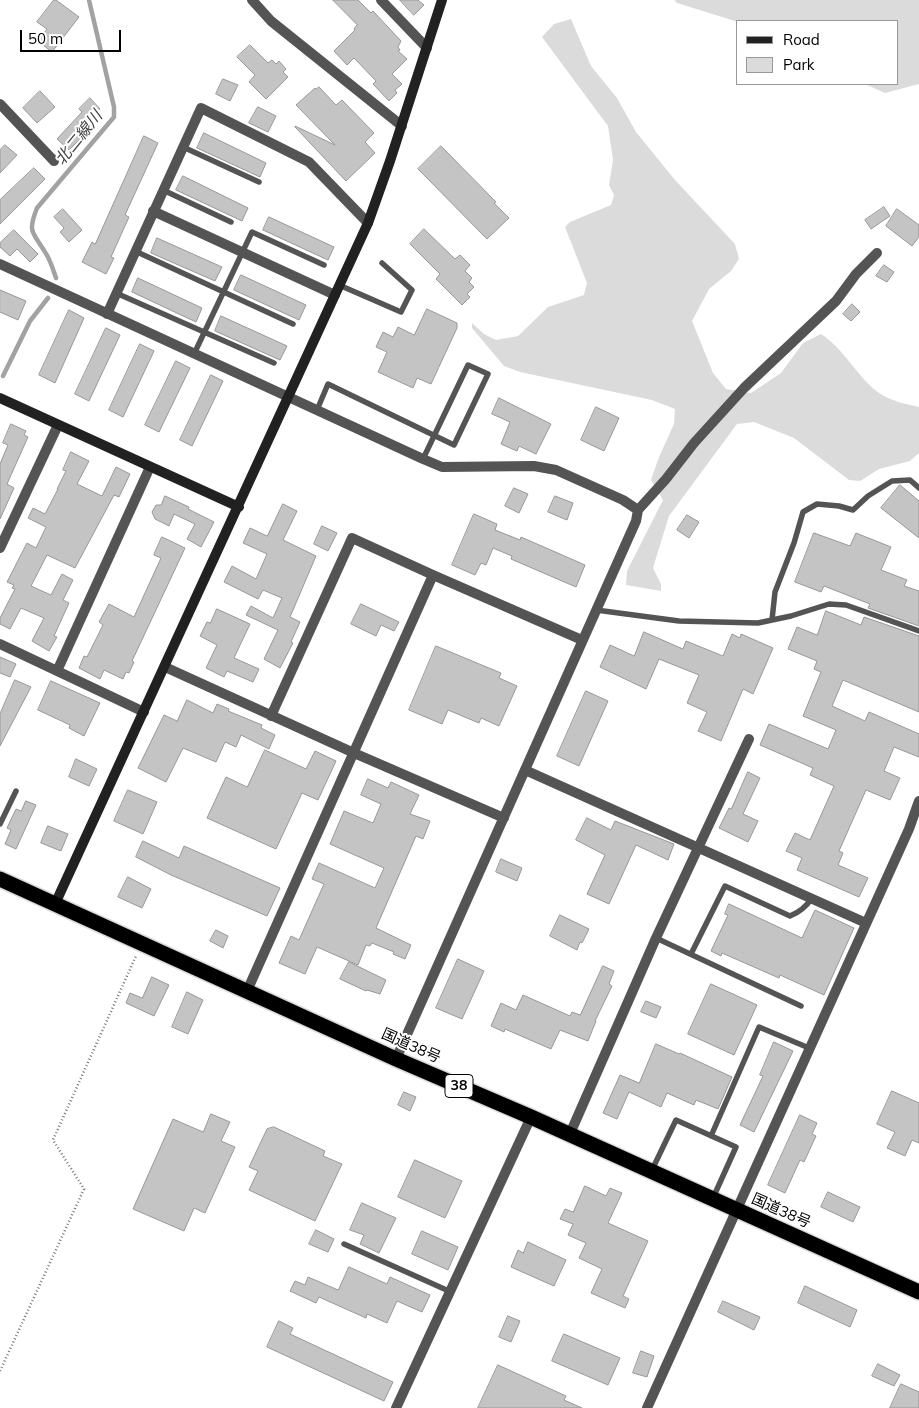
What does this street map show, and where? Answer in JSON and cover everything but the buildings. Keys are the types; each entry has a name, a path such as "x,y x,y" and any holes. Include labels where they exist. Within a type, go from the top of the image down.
{"highway":[{"name":"国道38号","path":"0,879 396,1059 531,1117 919,1292"}],"street":[{"path":"252,0 271,21 402,126"},
{"path":"380,0 427,48"},
{"path":"55,904 368,223 402,126 442,0"},
{"path":"0,104 54,161"},
{"path":"107,314 201,108 309,162 368,223"},
{"path":"153,211 334,295"},
{"path":"396,1059 636,521 638,510 666,479 694,443 744,388 836,301 856,274 877,253"},
{"path":"0,264 288,398 442,467 534,466 556,470 623,500 638,510"},
{"path":"0,398 239,507"},
{"path":"0,548 58,425"},
{"path":"57,670 150,466"},
{"path":"271,716 352,538 582,640"},
{"path":"247,991 433,575"},
{"path":"0,644 144,712"},
{"path":"165,668 504,818"},
{"path":"570,1136 656,938 749,739"},
{"path":"525,770 866,923"},
{"path":"647,1408 909,830 919,801"},
{"path":"396,1408 531,1117"}],"lane":[{"path":"183,147 259,182"},
{"path":"163,190 231,222"},
{"path":"194,354 252,232 324,265"},
{"path":"135,251 293,324"},
{"path":"339,285 401,312 412,290 382,263"},
{"path":"116,293 274,363"},
{"path":"317,410 328,384 434,435 454,445 488,374 468,365 434,435 423,459"},
{"path":"772,620 776,592 803,512 817,504 839,506 853,510 868,496 892,481 910,480 919,488"},
{"path":"596,610 679,621 758,623 791,616 829,604 846,605 919,631"},
{"path":"0,824 16,791"},
{"path":"691,954 725,886 790,916 808,905 812,898"},
{"path":"656,938 801,1006"},
{"path":"711,1136 759,1027 809,1048"},
{"path":"651,1172 676,1120 711,1136 736,1148 712,1200"},
{"path":"344,1244 451,1292"}],"path":[{"path":"0,1371 84,1188 53,1140 112,1014 142,943"}],"green space":[{"path":"674,0 919,0 919,84 885,93 867,85 899,85 899,20 736,21 677,3"},
{"path":"571,19 591,66 617,98 636,132 675,180 735,244 739,259 731,271 709,289 692,321 713,373 726,389 751,393 781,373 803,343 821,334 836,346 875,390 891,399 919,407 919,453 910,461 879,469 860,481 849,480 794,438 754,422 737,424 669,516 653,568 661,584 661,591 626,585 627,571 663,500 651,480 674,424 675,409 652,400 520,372 504,366 472,328 472,323 484,334 496,340 518,336 548,307 584,295 587,283 565,227 570,222 611,205 614,195 609,185 613,160 608,126 542,37 554,24"}],"waterway":[{"name":"北二線川","path":"56,278 51,264 33,232 32,223 34,216 37,208 114,117 114,107 89,0"},
{"name":"北二線川","path":"3,376 30,321 48,298"}]}
